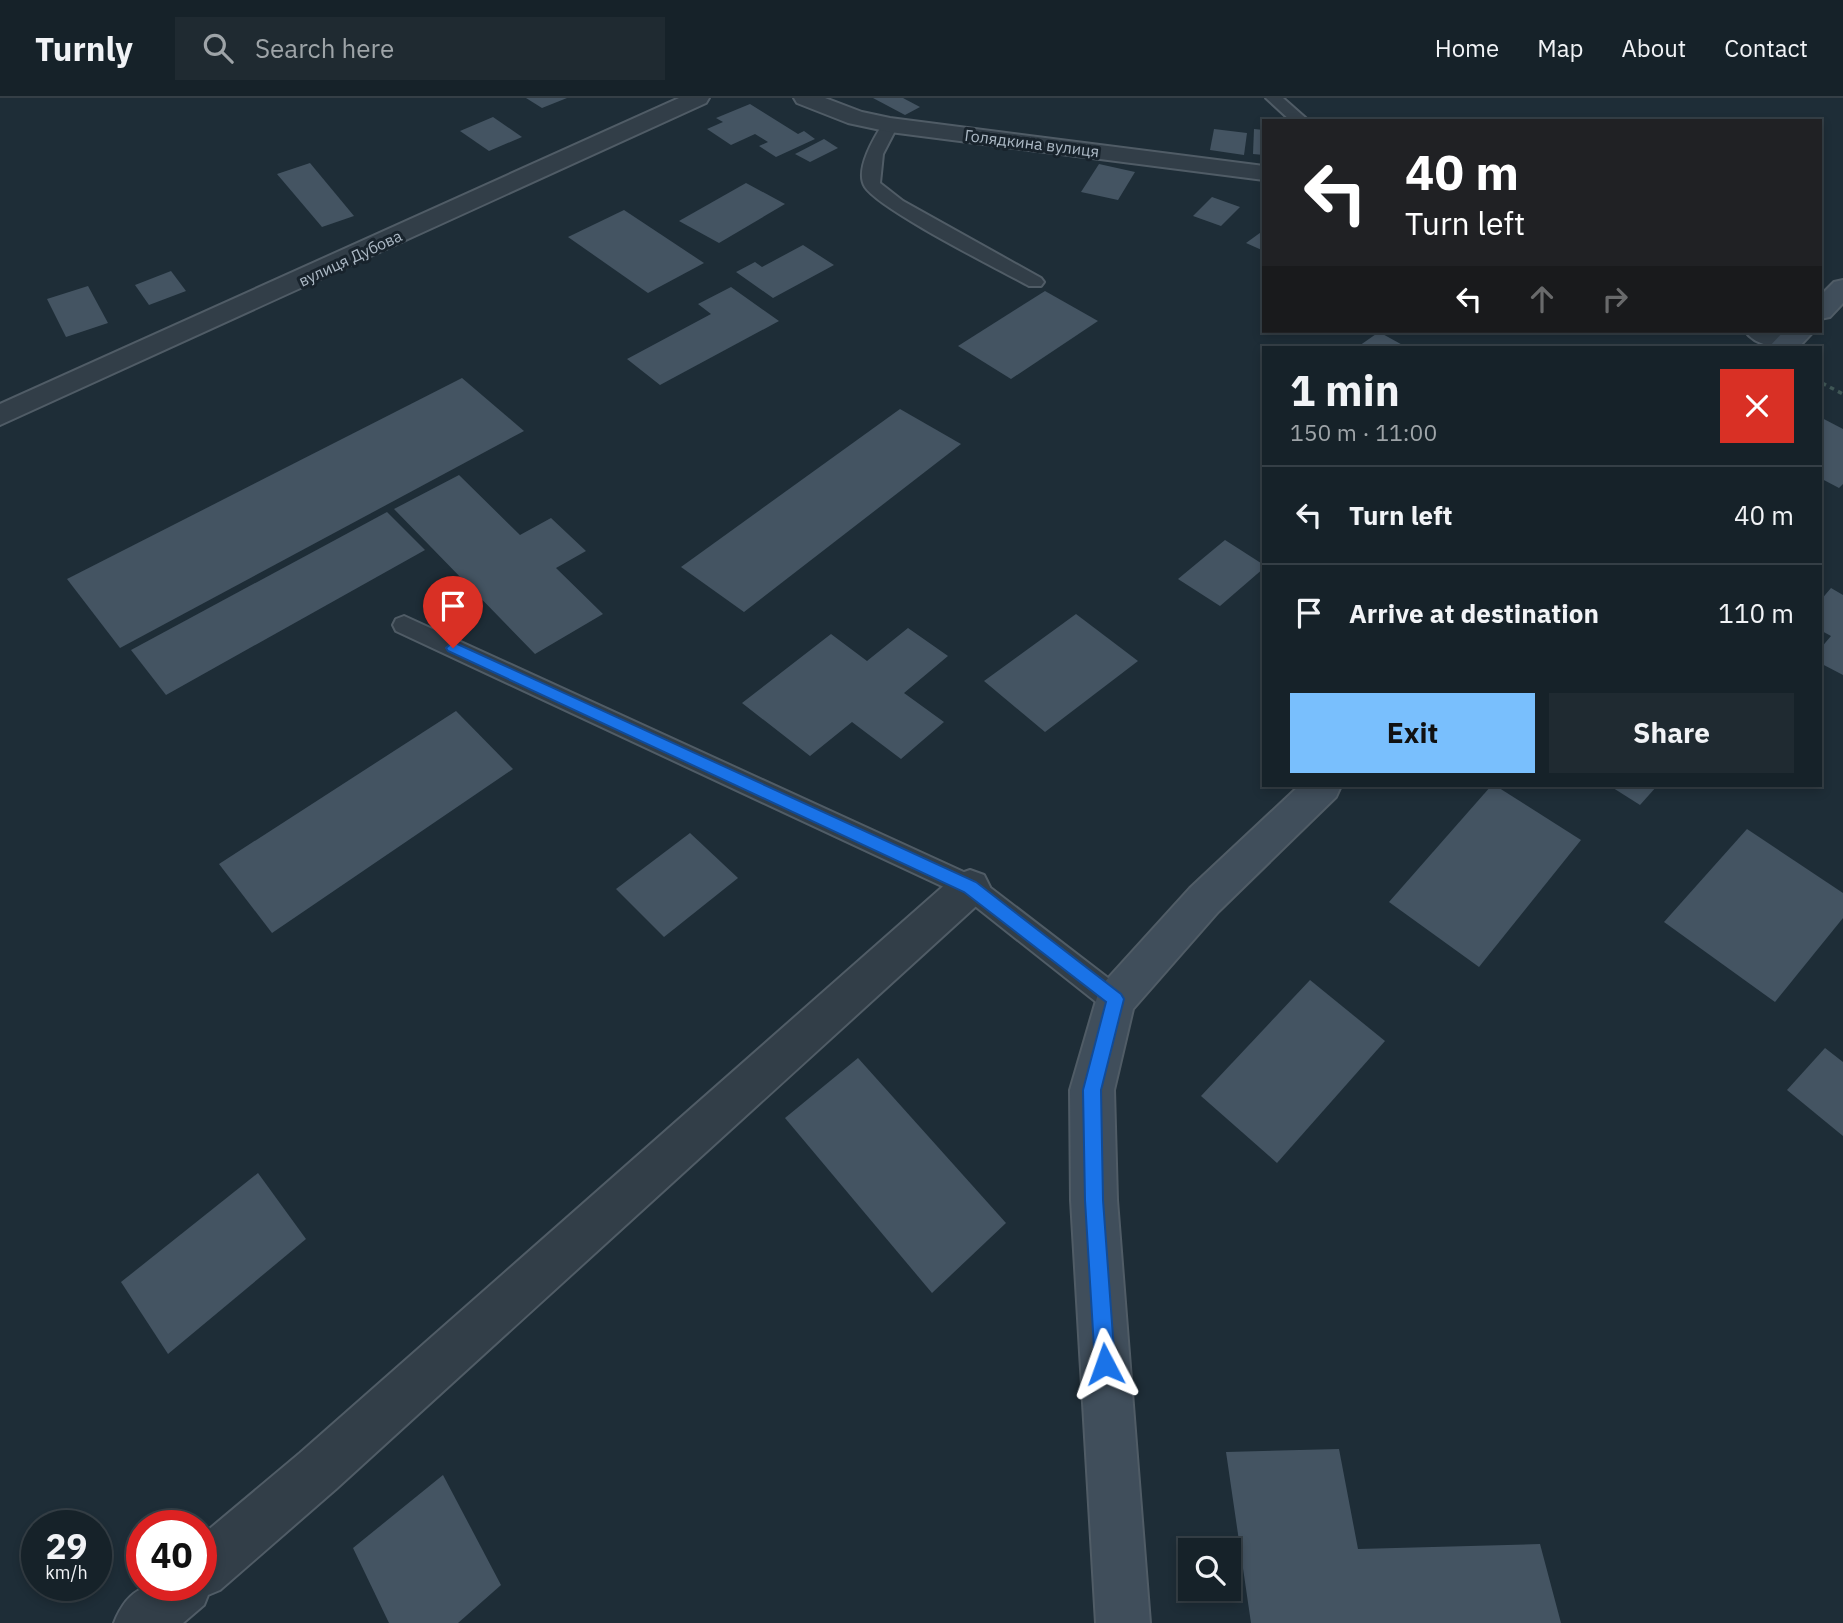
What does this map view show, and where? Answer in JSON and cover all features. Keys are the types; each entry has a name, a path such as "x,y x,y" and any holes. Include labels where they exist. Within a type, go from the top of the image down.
{"street":[{"name":"вулиця Дубова","path":"0,415 698,98"},
{"name":"Голядкина вулиця","path":"805,98 856,118 890,125 1262,173"},
{"path":"1822,309 1843,288"},
{"path":"1765,333 1790,341"},
{"path":"1124,1623 1094,1200 1092,1090 1115,999 1204,900 1322,787"},
{"path":"217,1557 318,1471 970,887"},
{"path":"141,1623 167,1601"}],"lane":[{"path":"1274,98 1299,119"},
{"path":"890,125 870,164 872,185 897,205 1034,282"},
{"path":"404,625 970,887 1115,999"}],"path":[{"path":"1822,383 1843,394"}],"building":[{"path":"526,98 567,98 542,108"},
{"path":"873,98 903,98 920,107 905,115"},
{"path":"750,104 798,134 804,131 815,139 776,157 759,146 768,142 755,134 731,145 707,129 723,122 716,118"},
{"path":"493,117 522,137 489,151 460,131"},
{"path":"1214,129 1247,133 1244,155 1210,150"},
{"path":"1254,129 1262,130 1262,155 1253,154"},
{"path":"824,139 838,148 810,162 795,154"},
{"path":"310,163 354,216 322,227 277,174"},
{"path":"1099,164 1135,172 1118,200 1081,192"},
{"path":"746,183 785,204 719,243 679,221"},
{"path":"1212,197 1240,207 1221,226 1193,216"},
{"path":"624,210 704,263 648,293 568,237"},
{"path":"1262,231 1262,250 1246,243"},
{"path":"803,245 834,265 773,298 736,272 755,262 762,267"},
{"path":"171,271 186,291 149,305 135,285"},
{"path":"88,286 108,323 66,337 47,299"},
{"path":"731,287 779,321 660,385 627,359 711,314 698,304"},
{"path":"1045,291 1098,321 1011,379 958,346"},
{"path":"1381,333 1404,346 1359,346"},
{"path":"462,378 524,431 120,648 67,579"},
{"path":"900,409 961,444 744,612 681,567"},
{"path":"1822,418 1843,429 1843,484 1839,488 1822,479"},
{"path":"459,475 520,535 551,518 586,551 556,568 603,614 535,654 394,509"},
{"path":"387,512 425,550 166,695 131,650"},
{"path":"1225,540 1262,564 1262,570 1220,606 1178,579"},
{"path":"1831,588 1843,595 1843,675 1822,664 1822,647 1831,636 1822,631 1822,599"},
{"path":"1076,614 1138,661 1045,732 984,681"},
{"path":"908,628 948,656 904,693 944,722 901,759 852,722 810,756 742,703 831,634 867,661"},
{"path":"456,711 513,769 272,933 219,864"},
{"path":"1490,787 1498,787 1581,840 1479,967 1389,902"},
{"path":"1612,787 1656,787 1640,805"},
{"path":"1747,829 1843,893 1843,918 1775,1002 1664,922"},
{"path":"690,833 738,878 664,937 616,889"},
{"path":"1310,980 1385,1041 1277,1163 1201,1096"},
{"path":"1825,1048 1843,1062 1843,1136 1787,1090"},
{"path":"858,1058 1006,1223 932,1293 785,1118"},
{"path":"258,1173 306,1239 168,1354 121,1282"},
{"path":"1339,1449 1358,1549 1540,1544 1561,1623 1251,1623 1241,1538 1239,1538 1226,1452"},
{"path":"443,1475 501,1585 458,1623 389,1623 353,1548"}],"route":[{"path":"453,648 970,887 1115,999 1092,1090 1094,1200 1105,1364"}]}
